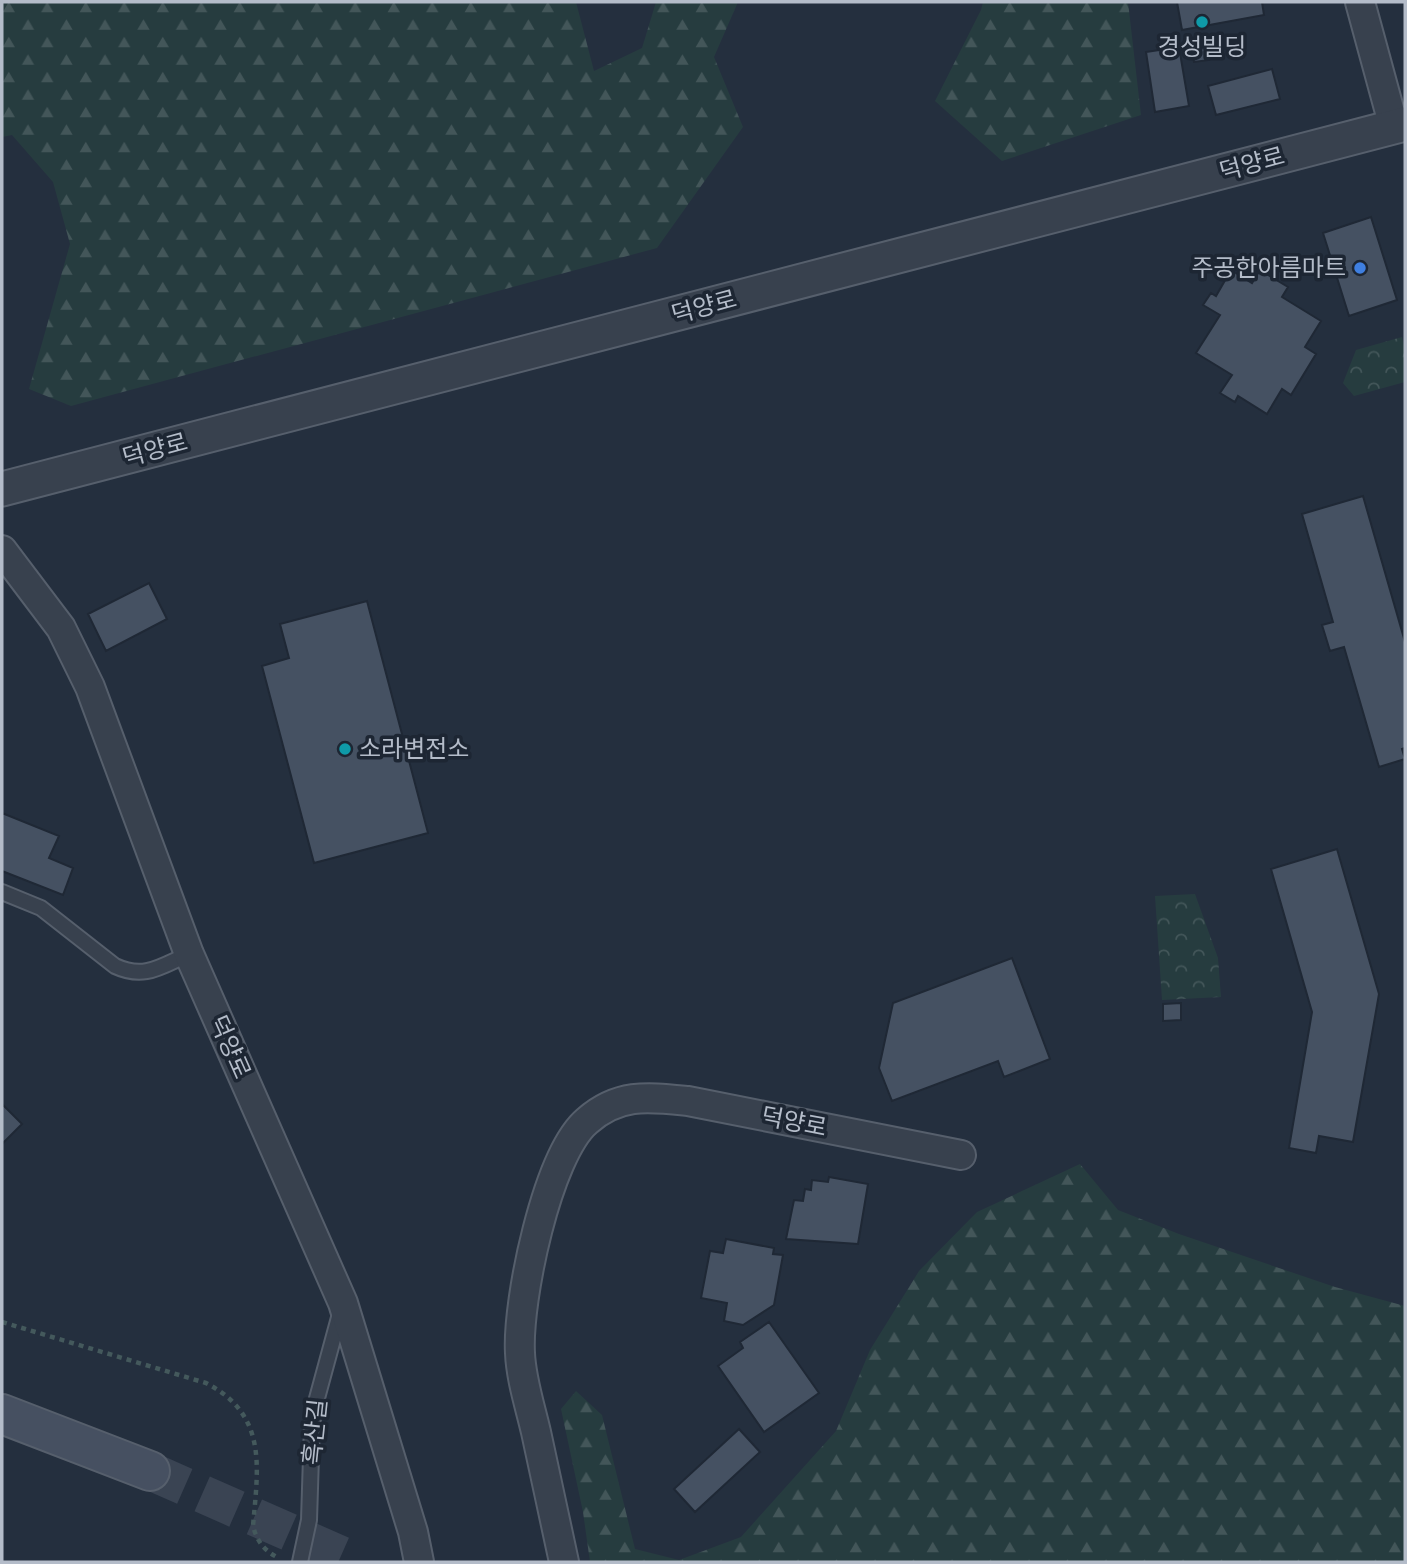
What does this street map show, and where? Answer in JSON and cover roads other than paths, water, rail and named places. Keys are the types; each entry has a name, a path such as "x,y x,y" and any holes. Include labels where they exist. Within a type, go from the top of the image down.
{"main road":[{"path":"2,1414 150,1471"}],"street":[{"path":"1360,2 1400,125"},
{"name":"덕양로","path":"2,489 1400,125"},
{"name":"덕양로","path":"2,550 61,628 90,687 189,954 343,1303 413,1532 419,1562"},
{"name":"덕양로","path":"564,1562 524,1378 519,1326 523,1292 537,1229 569,1143 586,1122 629,1098 657,1098 688,1101 961,1155"}],"lane":[{"path":"2,892 41,908 125,971 145,973 189,954"},
{"name":"흑산길","path":"300,1562 310,1520 312,1426 343,1303"}],"tunnel":[{"path":"150,1471 357,1562"}],"place":[{"name":"경성빌딩","path":"1202,22"},
{"name":"주공한아름마트","path":"1360,268"},
{"name":"소라변전소","path":"345,749"}]}
